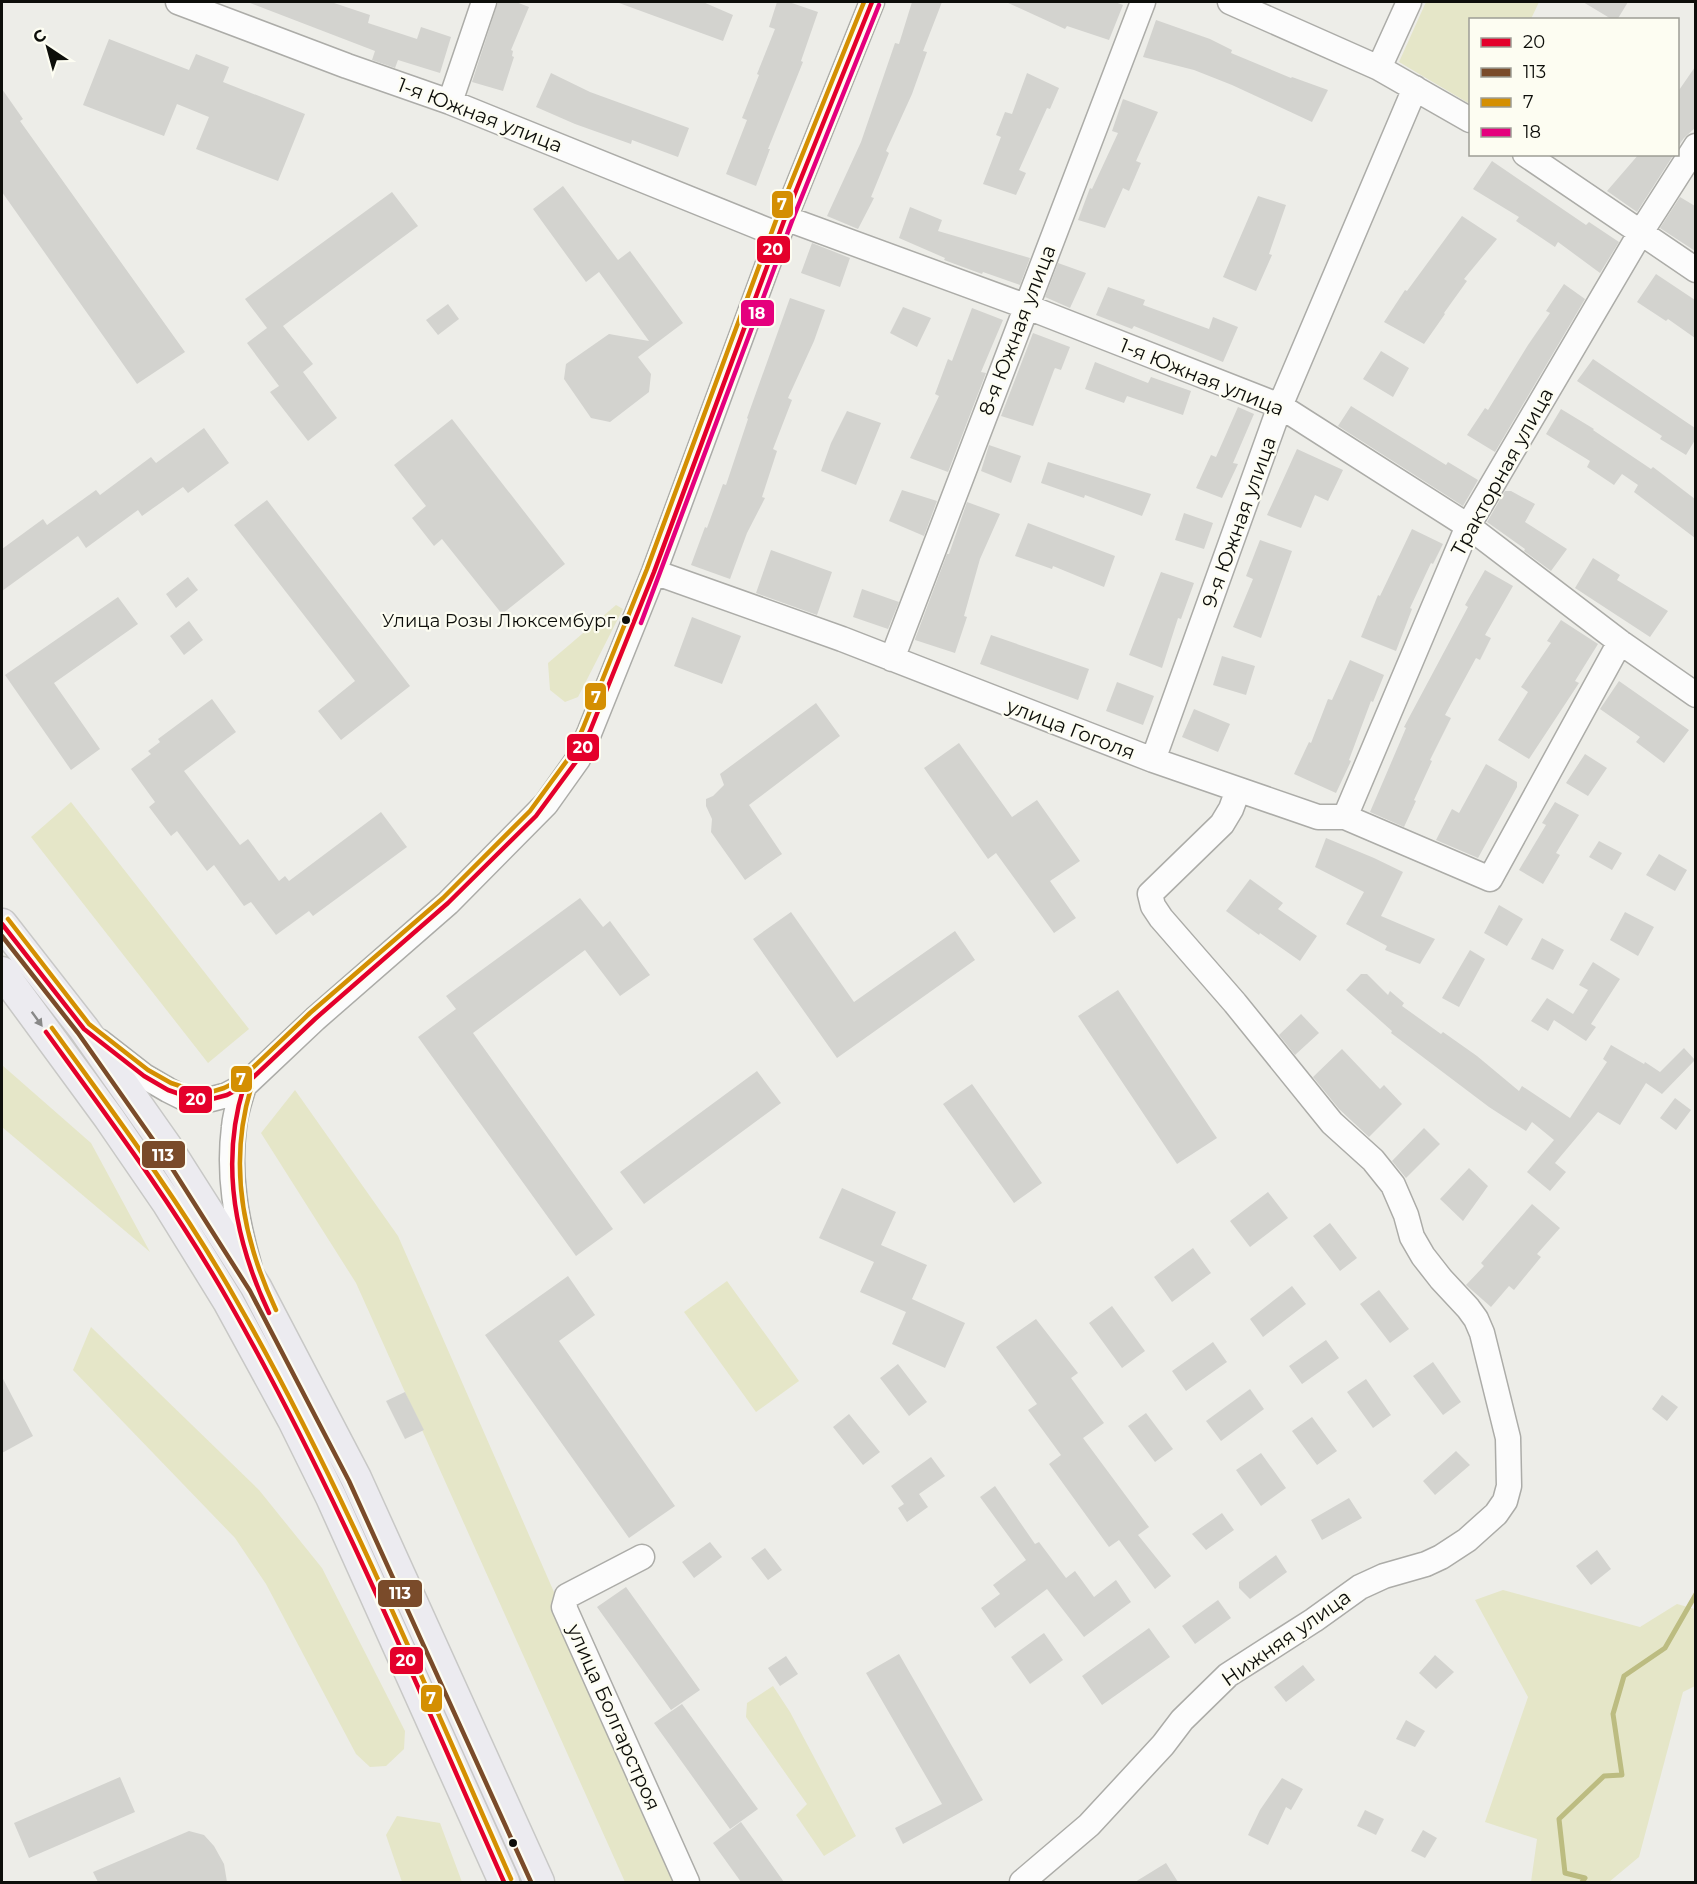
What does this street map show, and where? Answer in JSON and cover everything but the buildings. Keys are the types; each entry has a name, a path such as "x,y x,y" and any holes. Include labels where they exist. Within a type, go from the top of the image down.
{"main road":[{"path":"2,924 84,1029 167,1147 256,1287 356,1478 539,1882"},
{"path":"2,972 102,1108 168,1204 234,1311 293,1420 331,1497 504,1882"}],"street":[{"name":"1-я Южная улица","path":"177,2 782,227 1025,306 1281,406 1468,526 1620,642 1695,695"},
{"path":"450,102 484,2"},
{"path":"84,1029 144,1076 184,1098 212,1099 227,1095 244,1086 315,1019 448,903 536,816 578,759 654,572 782,227 872,2"},
{"name":"8-я Южная улица","path":"892,659 1143,2"},
{"path":"1230,2 1379,68 1469,119"},
{"path":"1379,68 1409,2"},
{"name":"9-я Южная улица","path":"1153,760 1281,406 1415,88"},
{"name":"Тракторная улица","path":"1345,817 1468,526 1641,232 1695,146"},
{"path":"1528,156 1695,270"},
{"name":"улица Гоголя","path":"654,572 892,659 1153,760 1318,817 1345,817 1490,879 1620,642"},
{"name":"Нижняя улица","path":"1022,1882 1089,1825 1163,1745 1182,1720 1228,1675 1314,1620 1360,1587 1384,1576 1426,1564 1467,1540 1496,1514 1505,1501 1509,1486 1508,1438 1482,1333 1476,1319 1424,1256 1412,1236 1393,1185 1373,1160 1332,1123 1153,906 1150,894 1222,824 1231,810 1238,790"},
{"path":"244,1086 234,1125 231,1169 238,1225 256,1287"},
{"name":"улица Болгарстроя","path":"642,1557 567,1596 564,1607 687,1882"}],"green space":[{"path":"1426,2 1539,2 1531,18 1469,18 1469,103 1399,62"},
{"path":"616,605 623,609 578,697 565,702 550,690 548,663"},
{"path":"71,802 249,1029 208,1063 31,837"},
{"path":"2,1065 91,1143 150,1252 2,1127"},
{"path":"295,1090 398,1236 681,1882 625,1882 356,1283 261,1133"},
{"path":"727,1281 799,1381 756,1412 684,1312"},
{"path":"91,1327 259,1490 322,1568 405,1731 404,1749 386,1766 370,1767 356,1754 266,1584 235,1538 73,1370"},
{"path":"1503,1590 1640,1627 1677,1604 1695,1609 1695,1686 1683,1692 1639,1857 1609,1882 1531,1882 1537,1839 1485,1822 1528,1697 1475,1600"},
{"path":"773,1686 790,1712 856,1836 824,1856 796,1815 807,1804 746,1717 747,1703"},
{"path":"397,1816 440,1823 462,1882 402,1882 386,1835"}],"waterway":[{"path":"1582,1882 1585,1878 1565,1873 1559,1819 1604,1776 1622,1775 1613,1714 1624,1676 1665,1648 1696,1594"}],"transit line":[{"name":"7","path":"8,919 89,1024 148,1070 171,1083 198,1092 211,1092 240,1080 310,1013 443,898 530,811 571,755 583,728 647,569 778,215 864,2"},
{"name":"20","path":"2,924 84,1029 144,1076 168,1090 197,1100 212,1099 227,1095 244,1086 315,1019 448,903 536,816 578,759 590,731 654,572 785,218 872,2"},
{"name":"18","path":"641,623 792,221 879,5"},
{"name":"113","path":"2,936 78,1033 161,1151 250,1291 349,1481 531,1882"},
{"name":"7","path":"52,1028 193,1228 274,1368 346,1512 414,1658 511,1879"},
{"name":"20","path":"46,1032 187,1232 268,1372 374,1588 504,1882"},
{"name":"20","path":"244,1086 233,1144 232,1173 235,1201 247,1258 269,1313"},
{"name":"7","path":"251,1088 244,1116 241,1145 240,1173 243,1201 255,1256 276,1310"}],"place":[{"name":"Улица Розы Люксембург","path":"626,620"}]}
